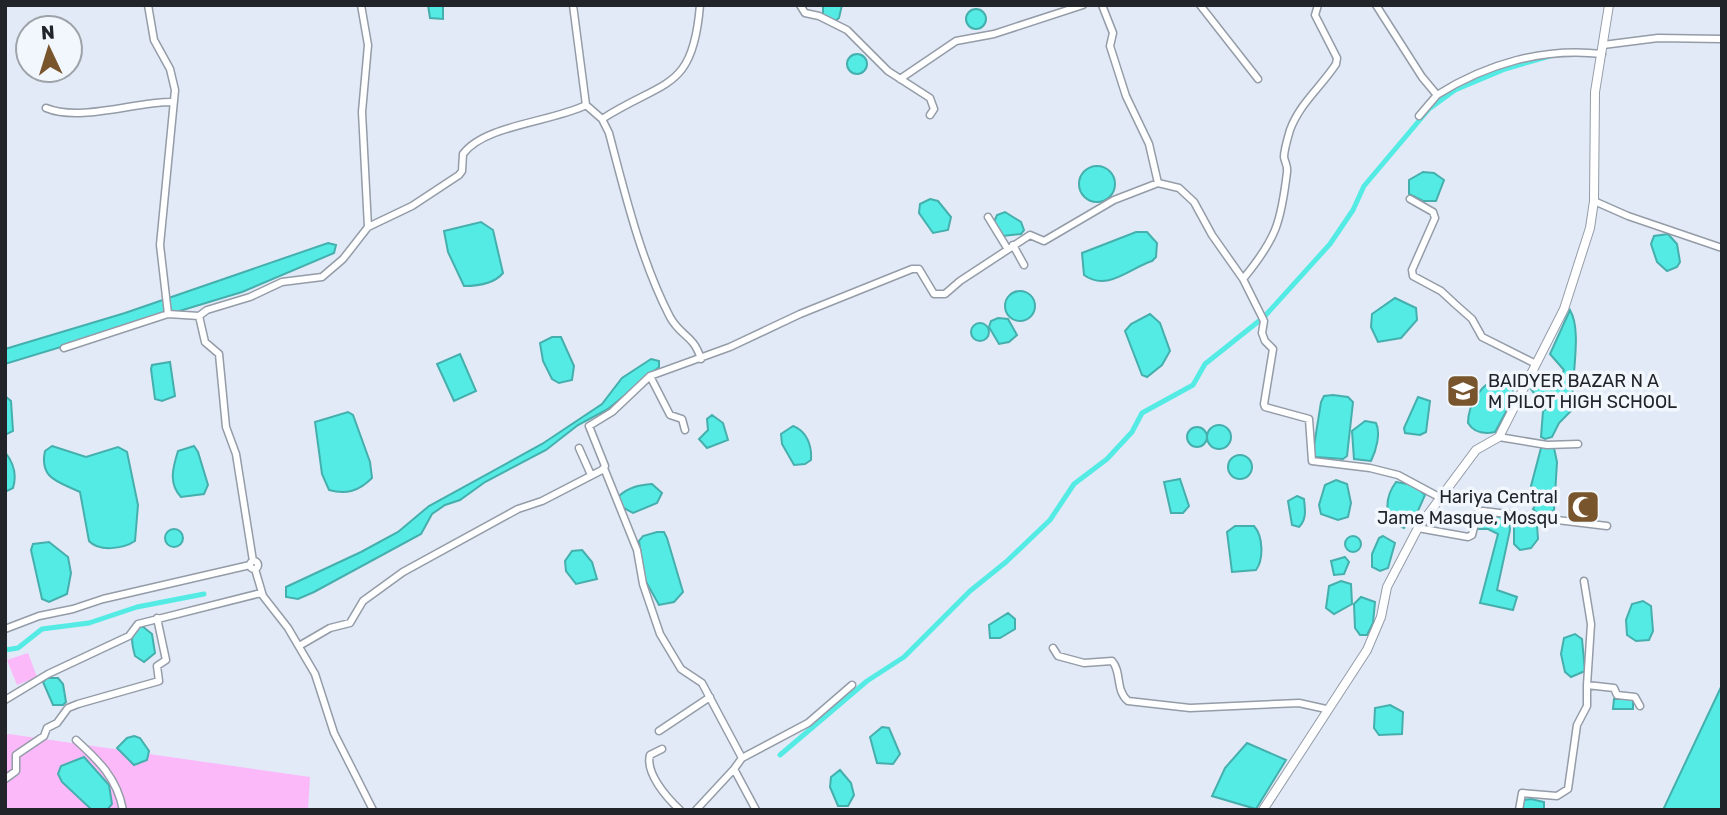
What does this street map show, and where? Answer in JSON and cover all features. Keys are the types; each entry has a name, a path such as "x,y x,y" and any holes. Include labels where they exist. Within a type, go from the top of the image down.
{"main road":[{"path":"1263,810 1326,709 1367,650 1381,617 1387,587 1418,528 1476,450 1499,437 1564,309 1590,229 1594,201 1595,92 1609,5"}],"street":[{"path":"148,5 157,49 173,78 175,90 171,102 160,245 168,313"},
{"path":"361,5 368,45 362,112 368,227"},
{"path":"573,5 586,105 602,119 609,133 642,244 670,316 682,333 694,340 701,359"},
{"path":"602,119 677,78 692,52 700,24 700,5"},
{"path":"800,5 808,14 820,16 847,30 874,60 930,99 934,109 930,116"},
{"path":"901,79 947,44 994,34 1083,5"},
{"path":"1102,5 1112,33 1110,46 1126,96 1149,144 1158,183"},
{"path":"1200,5 1258,79"},
{"path":"1243,279 1269,248 1277,228 1284,203 1287,169 1284,154 1290,131 1304,102 1336,64 1337,58 1314,15 1318,5"},
{"path":"1376,5 1437,95"},
{"path":"1419,117 1437,95 1461,81 1539,54 1602,49 1658,38 1722,39"},
{"path":"46,108 91,111 171,102"},
{"path":"64,348 168,313 199,316 206,310 250,297 282,282 322,277 343,259 368,227 412,206 459,175 462,171 463,154 486,135 570,113 586,105"},
{"path":"741,758 702,683 674,660 660,634 643,584 637,550 589,425 612,412 650,376 701,359 800,314 912,269 919,269 934,294 940,296 1030,235 1044,241 1114,200 1158,183 1179,188 1194,202 1212,235 1243,279 1264,321 1262,333 1273,349 1265,407 1309,419 1312,461 1370,468 1398,475 1439,497"},
{"path":"1410,199 1433,212 1435,218 1412,270 1413,276 1448,297 1472,319 1482,337 1536,364"},
{"path":"1594,201 1628,216 1722,248"},
{"path":"988,217 1024,265"},
{"path":"199,316 205,342 219,354 226,427 236,454 253,565 261,593 299,646 315,674 334,733 373,810"},
{"path":"650,376 670,415 682,419 685,430"},
{"path":"1499,437 1548,445 1578,444"},
{"path":"579,448 591,475"},
{"path":"299,646 330,628 350,623 363,601 403,572 518,509 542,501 604,468"},
{"path":"1418,528 1468,537 1472,535 1478,512 1483,511 1607,526"},
{"path":"5,629 39,616 103,599 253,565"},
{"path":"1519,810 1522,793 1557,796 1568,789 1577,725 1587,706 1591,624 1584,581"},
{"path":"5,700 48,674 129,636 138,624 261,593"},
{"path":"5,779 16,771 16,754 44,736 47,728 57,723 68,708 159,681 157,666 166,660 157,618"},
{"path":"1053,648 1058,656 1069,657 1075,661 1112,661 1116,666 1121,695 1128,701 1190,708 1299,703 1326,709"},
{"path":"696,810 741,758 808,723 852,685"},
{"path":"1587,685 1614,688 1617,695 1635,697 1640,706"},
{"path":"659,731 710,697"},
{"path":"76,740 117,785 123,810"},
{"path":"662,749 650,755 649,762 666,797 680,810"},
{"path":"734,769 755,810"}],"shaded area":[{"path":"428,5 443,5 443,19 430,18"},
{"path":"823,5 842,5 839,18 835,21 823,15"},
{"path":"976,9 983,12 986,19 983,26 976,29 969,26 966,19 969,12"},
{"path":"857,54 864,57 867,64 864,71 857,74 850,71 847,64 850,57"},
{"path":"1097,166 1109,172 1115,184 1109,196 1097,202 1085,196 1079,184 1085,172"},
{"path":"1423,172 1434,173 1444,180 1436,201 1423,201 1409,194 1409,180"},
{"path":"930,199 938,201 951,217 948,230 933,233 919,213 920,204"},
{"path":"1005,212 1021,222 1024,230 1021,234 1003,236 994,222 997,215"},
{"path":"481,222 493,230 503,273 490,282 464,286 448,252 444,231"},
{"path":"1136,232 1147,232 1157,243 1156,257 1152,261 1110,280 1093,280 1084,275 1082,253"},
{"path":"1668,234 1677,244 1680,262 1677,267 1667,271 1657,262 1651,244 1654,236"},
{"path":"328,243 336,245 334,253 242,292 5,364 5,349 125,313"},
{"path":"1020,291 1026,292 1034,300 1034,312 1026,320 1020,321 1014,320 1006,312 1005,306 1006,300 1014,292"},
{"path":"1395,298 1416,308 1417,320 1401,338 1378,342 1371,327 1372,314"},
{"path":"1570,310 1576,331 1573,409 1559,423 1552,437 1545,439 1541,437 1543,411 1550,406 1550,399 1536,396 1531,389 1537,383 1549,389 1556,387 1564,370 1550,354"},
{"path":"1150,314 1160,323 1170,351 1162,365 1147,377 1142,375 1125,331 1131,324"},
{"path":"998,318 1008,319 1017,335 1009,342 999,344 989,327 991,321"},
{"path":"980,323 986,326 989,332 986,338 980,341 974,338 971,332 974,326"},
{"path":"552,337 561,337 574,366 572,380 559,383 552,379 543,361 540,343"},
{"path":"460,354 476,391 454,401 437,364"},
{"path":"651,359 659,361 659,367 608,409 578,425 546,450 485,482 460,500 445,505 432,514 421,534 314,592 298,599 286,597 286,587 398,532 429,506 542,444 602,404 622,378"},
{"path":"170,362 175,396 162,401 155,399 152,365"},
{"path":"1502,378 1513,387 1513,399 1495,432 1477,431 1468,423 1473,401 1488,383"},
{"path":"5,396 11,401 13,431 5,435"},
{"path":"1324,396 1348,397 1353,402 1347,456 1343,459 1316,457 1313,452 1321,402"},
{"path":"1418,397 1430,401 1426,432 1420,435 1405,433 1404,428"},
{"path":"348,412 353,415 370,462 372,478 352,491 341,492 329,490 322,474 315,422"},
{"path":"712,415 723,423 728,440 707,448 699,439 708,430 707,419"},
{"path":"1365,421 1376,423 1378,432 1371,461 1354,459 1352,431"},
{"path":"1219,425 1227,429 1231,437 1227,445 1219,449 1211,445 1207,437 1211,429"},
{"path":"793,426 802,431 811,449 811,460 805,464 794,465 782,444 781,434"},
{"path":"1197,427 1204,430 1207,437 1204,444 1197,447 1190,444 1187,437 1190,430"},
{"path":"52,446 86,457 118,447 127,452 138,505 135,541 111,548 99,547 89,541 80,492 52,478 45,468 45,451"},
{"path":"194,446 208,485 204,494 181,497 173,481 178,451"},
{"path":"1541,448 1554,448 1557,462 1554,511 1538,514 1533,509 1541,494 1531,486"},
{"path":"5,452 12,464 15,478 13,488 5,492"},
{"path":"1240,455 1249,458 1252,467 1249,476 1240,479 1231,476 1228,467 1231,458"},
{"path":"1180,479 1189,506 1183,513 1171,513 1164,482"},
{"path":"1336,480 1347,484 1351,503 1348,517 1338,520 1321,514 1319,505 1325,485"},
{"path":"1396,482 1414,485 1425,495 1417,513 1404,528 1391,522 1388,512 1389,496"},
{"path":"652,484 662,493 657,503 633,513 622,507 619,496 634,487"},
{"path":"1297,496 1304,499 1305,506 1299,527 1292,525 1288,501"},
{"path":"1480,514 1509,518 1510,530 1497,590 1517,597 1513,610 1480,603 1498,534 1488,529 1476,529"},
{"path":"1523,519 1537,525 1538,539 1531,548 1520,550 1514,544 1514,528"},
{"path":"1235,526 1254,526 1257,530 1261,541 1261,554 1256,570 1232,572 1227,532"},
{"path":"174,529 181,531 181,545 174,547 167,545 165,538 167,531"},
{"path":"664,532 667,538 683,592 674,602 659,605 644,578 639,541 643,536"},
{"path":"1353,536 1359,538 1359,550 1353,552 1347,550 1345,544 1347,538"},
{"path":"1383,536 1395,543 1388,568 1380,571 1372,567 1372,554 1379,538"},
{"path":"49,542 68,557 71,573 67,594 49,602 42,599 31,550 33,544"},
{"path":"582,550 592,562 597,579 576,584 566,571 565,561 572,551"},
{"path":"1345,557 1349,562 1344,574 1334,575 1331,561"},
{"path":"1341,581 1351,584 1352,604 1334,614 1326,608 1329,586"},
{"path":"1361,597 1375,602 1373,623 1367,635 1360,635 1355,628 1354,604"},
{"path":"1643,601 1651,606 1653,631 1649,640 1636,641 1627,635 1626,620 1632,604"},
{"path":"1008,613 1015,619 1015,629 1000,638 990,638 989,625"},
{"path":"142,626 152,634 155,653 144,662 135,656 132,643 133,634"},
{"path":"1575,634 1582,639 1585,671 1571,677 1565,672 1561,654 1564,638"},
{"path":"28,653 37,677 17,685 7,660"},
{"path":"47,678 58,678 63,684 66,702 63,705 53,705 43,682"},
{"path":"1722,685 1722,810 1663,810"},
{"path":"1614,699 1633,699 1633,709 1613,709"},
{"path":"1390,705 1403,712 1402,734 1379,735 1374,728 1375,708"},
{"path":"882,727 889,728 900,754 893,764 877,763 870,737"},
{"path":"9,734 310,777 308,810 5,810 5,736"},
{"path":"127,738 140,738 149,751 147,760 134,765 117,748"},
{"path":"1247,743 1286,760 1256,809 1212,796 1225,768"},
{"path":"84,757 109,785 112,804 107,810 92,810 62,782 58,774 61,766"},
{"path":"840,770 851,783 854,795 848,806 838,806 830,787 831,777"},
{"path":"1523,800 1544,802 1544,810 1521,810"}],"waterway":[{"path":"780,755 867,681 904,657 970,591 1006,562 1050,520 1074,484 1107,459 1132,432 1142,413 1193,385 1205,364 1264,317 1330,244 1353,210 1364,186 1429,109 1455,90 1505,69 1550,56"},
{"path":"5,650 18,648 42,629 89,623 137,607 204,594"}],"place":[{"name":"BAIDYER BAZAR N A M PILOT HIGH SCHOOL","path":"1463,391"},
{"name":"Hariya Central Jame Masque, Mosqu","path":"1583,507"}]}
